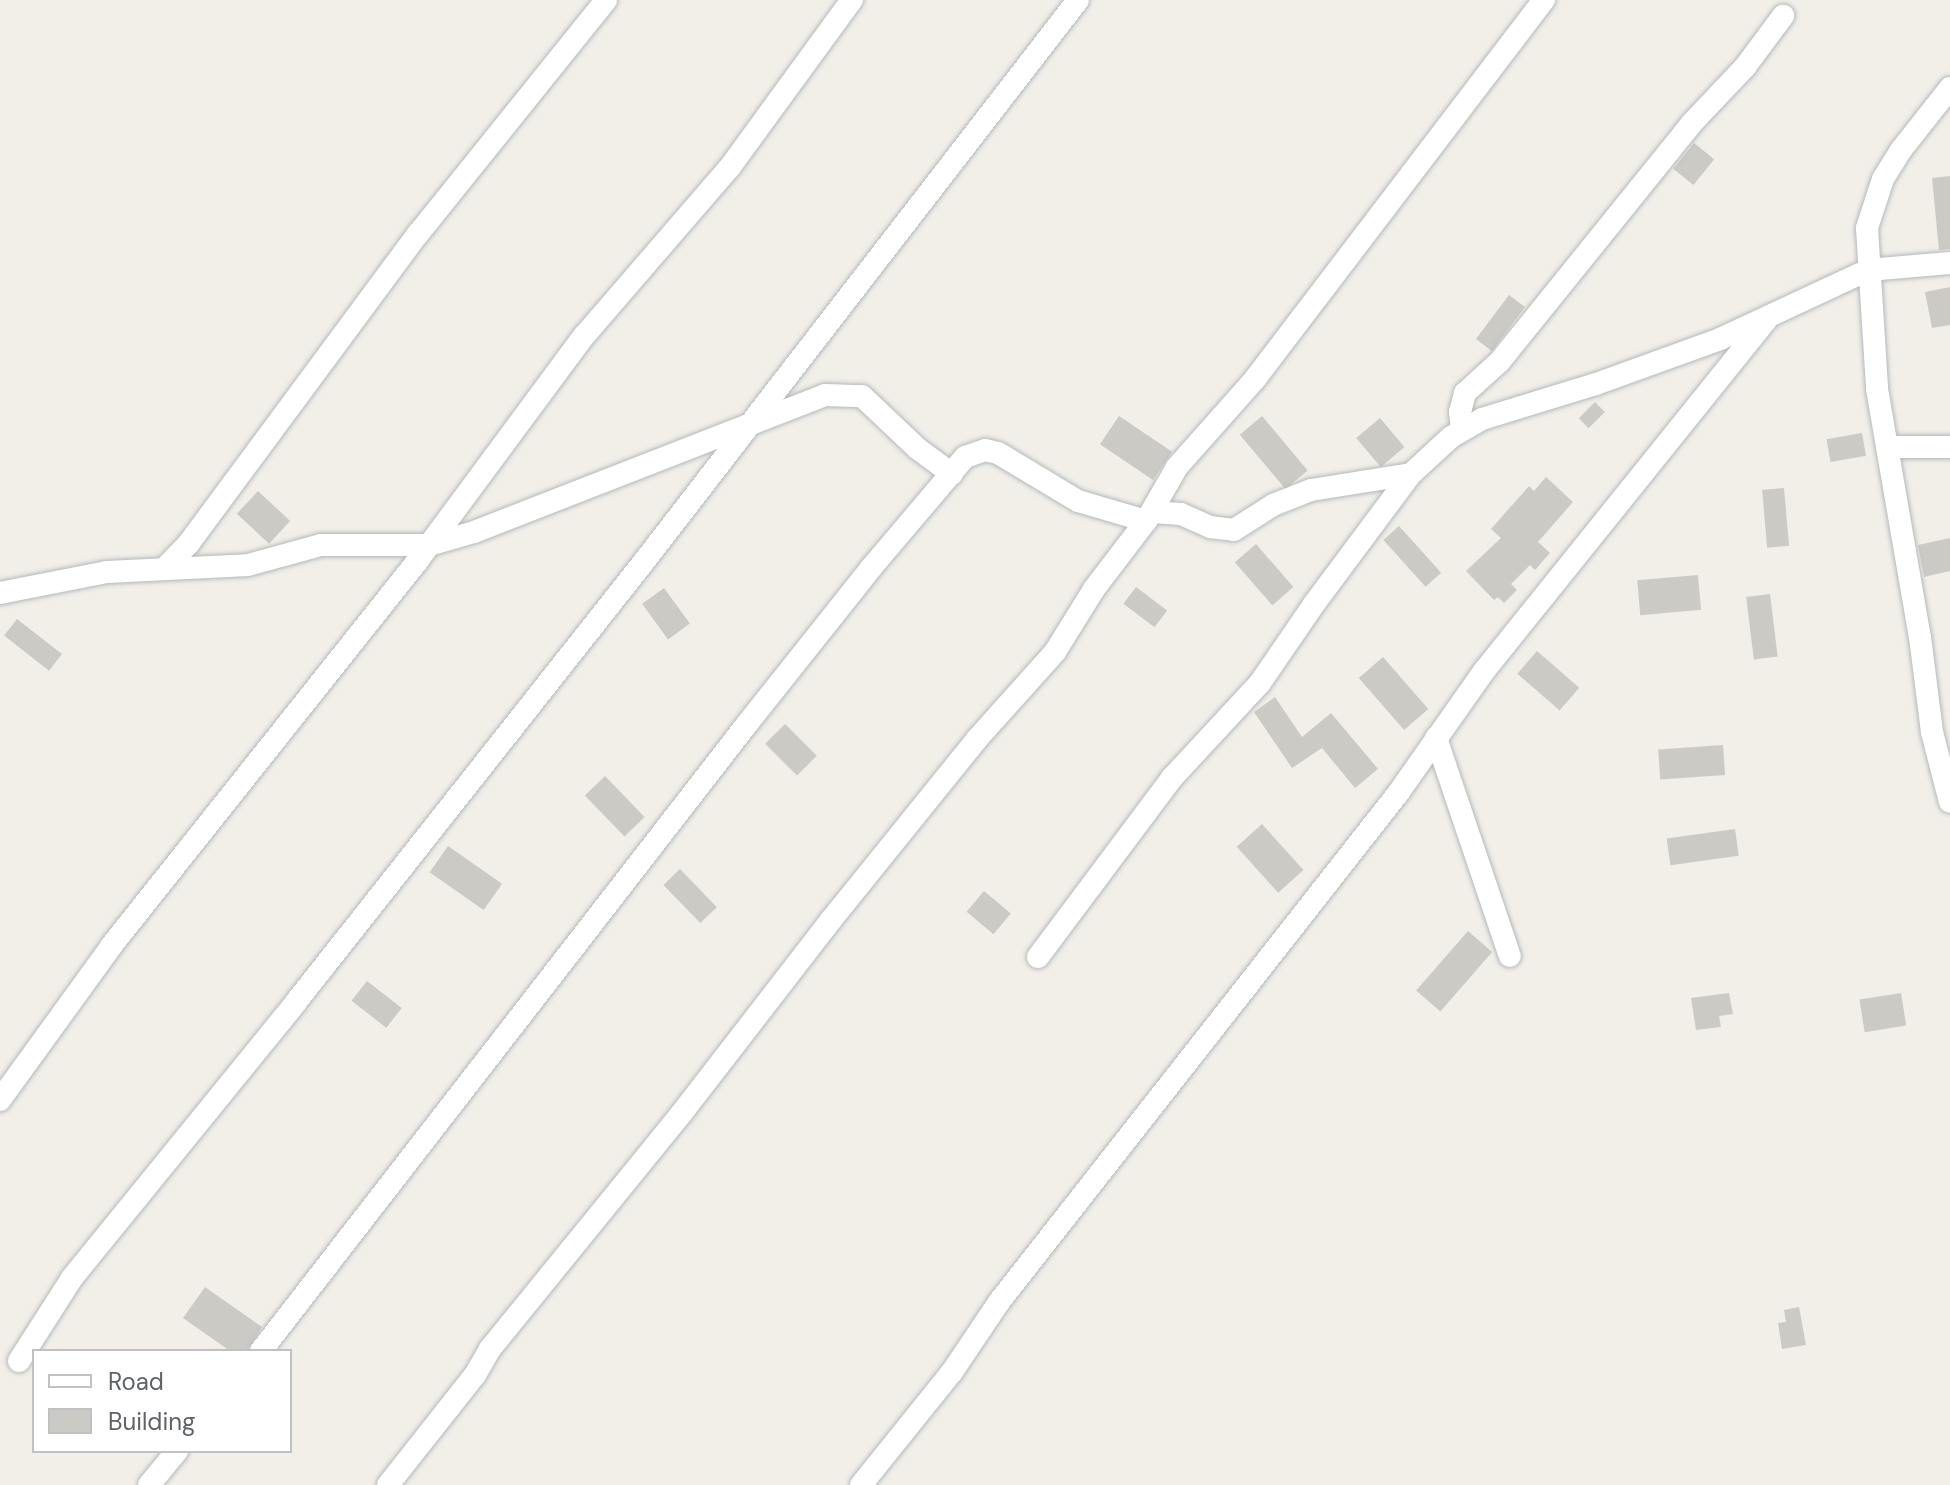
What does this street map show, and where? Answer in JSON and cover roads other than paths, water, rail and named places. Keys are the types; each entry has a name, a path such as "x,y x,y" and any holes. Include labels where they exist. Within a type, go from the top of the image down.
{"street":[{"path":"165,568 189,543 418,234 606,0"},
{"path":"0,1100 186,849 279,737 429,545 584,336 730,167 852,0"},
{"path":"19,1361 72,1278 286,1015 754,421 1078,0"},
{"path":"388,1485 475,1375 490,1349 681,1114 831,920 977,739 1055,652 1094,589 1149,516 1177,467 1255,379 1544,0"},
{"path":"1462,429 1460,412 1465,393 1500,361 1783,16"},
{"path":"1950,88 1901,150 1883,179 1867,228 1877,389 1932,732 1950,802"},
{"path":"1038,957 1172,778 1260,683 1322,592 1411,474 1462,429 1720,339 1868,270 1950,263"},
{"path":"861,1485 952,1372 999,1302 1399,792 1484,671 1769,316"},
{"path":"0,593 107,572 248,565 321,545 429,545 474,532 825,395 862,396 918,449 952,474"},
{"path":"1887,447 1950,447"},
{"path":"263,1349 871,568 973,452 998,453 1078,501 1149,516 1181,514 1227,531 1273,505 1311,490 1411,474"},
{"path":"1436,738 1510,956"},
{"path":"149,1485 175,1453"}]}
